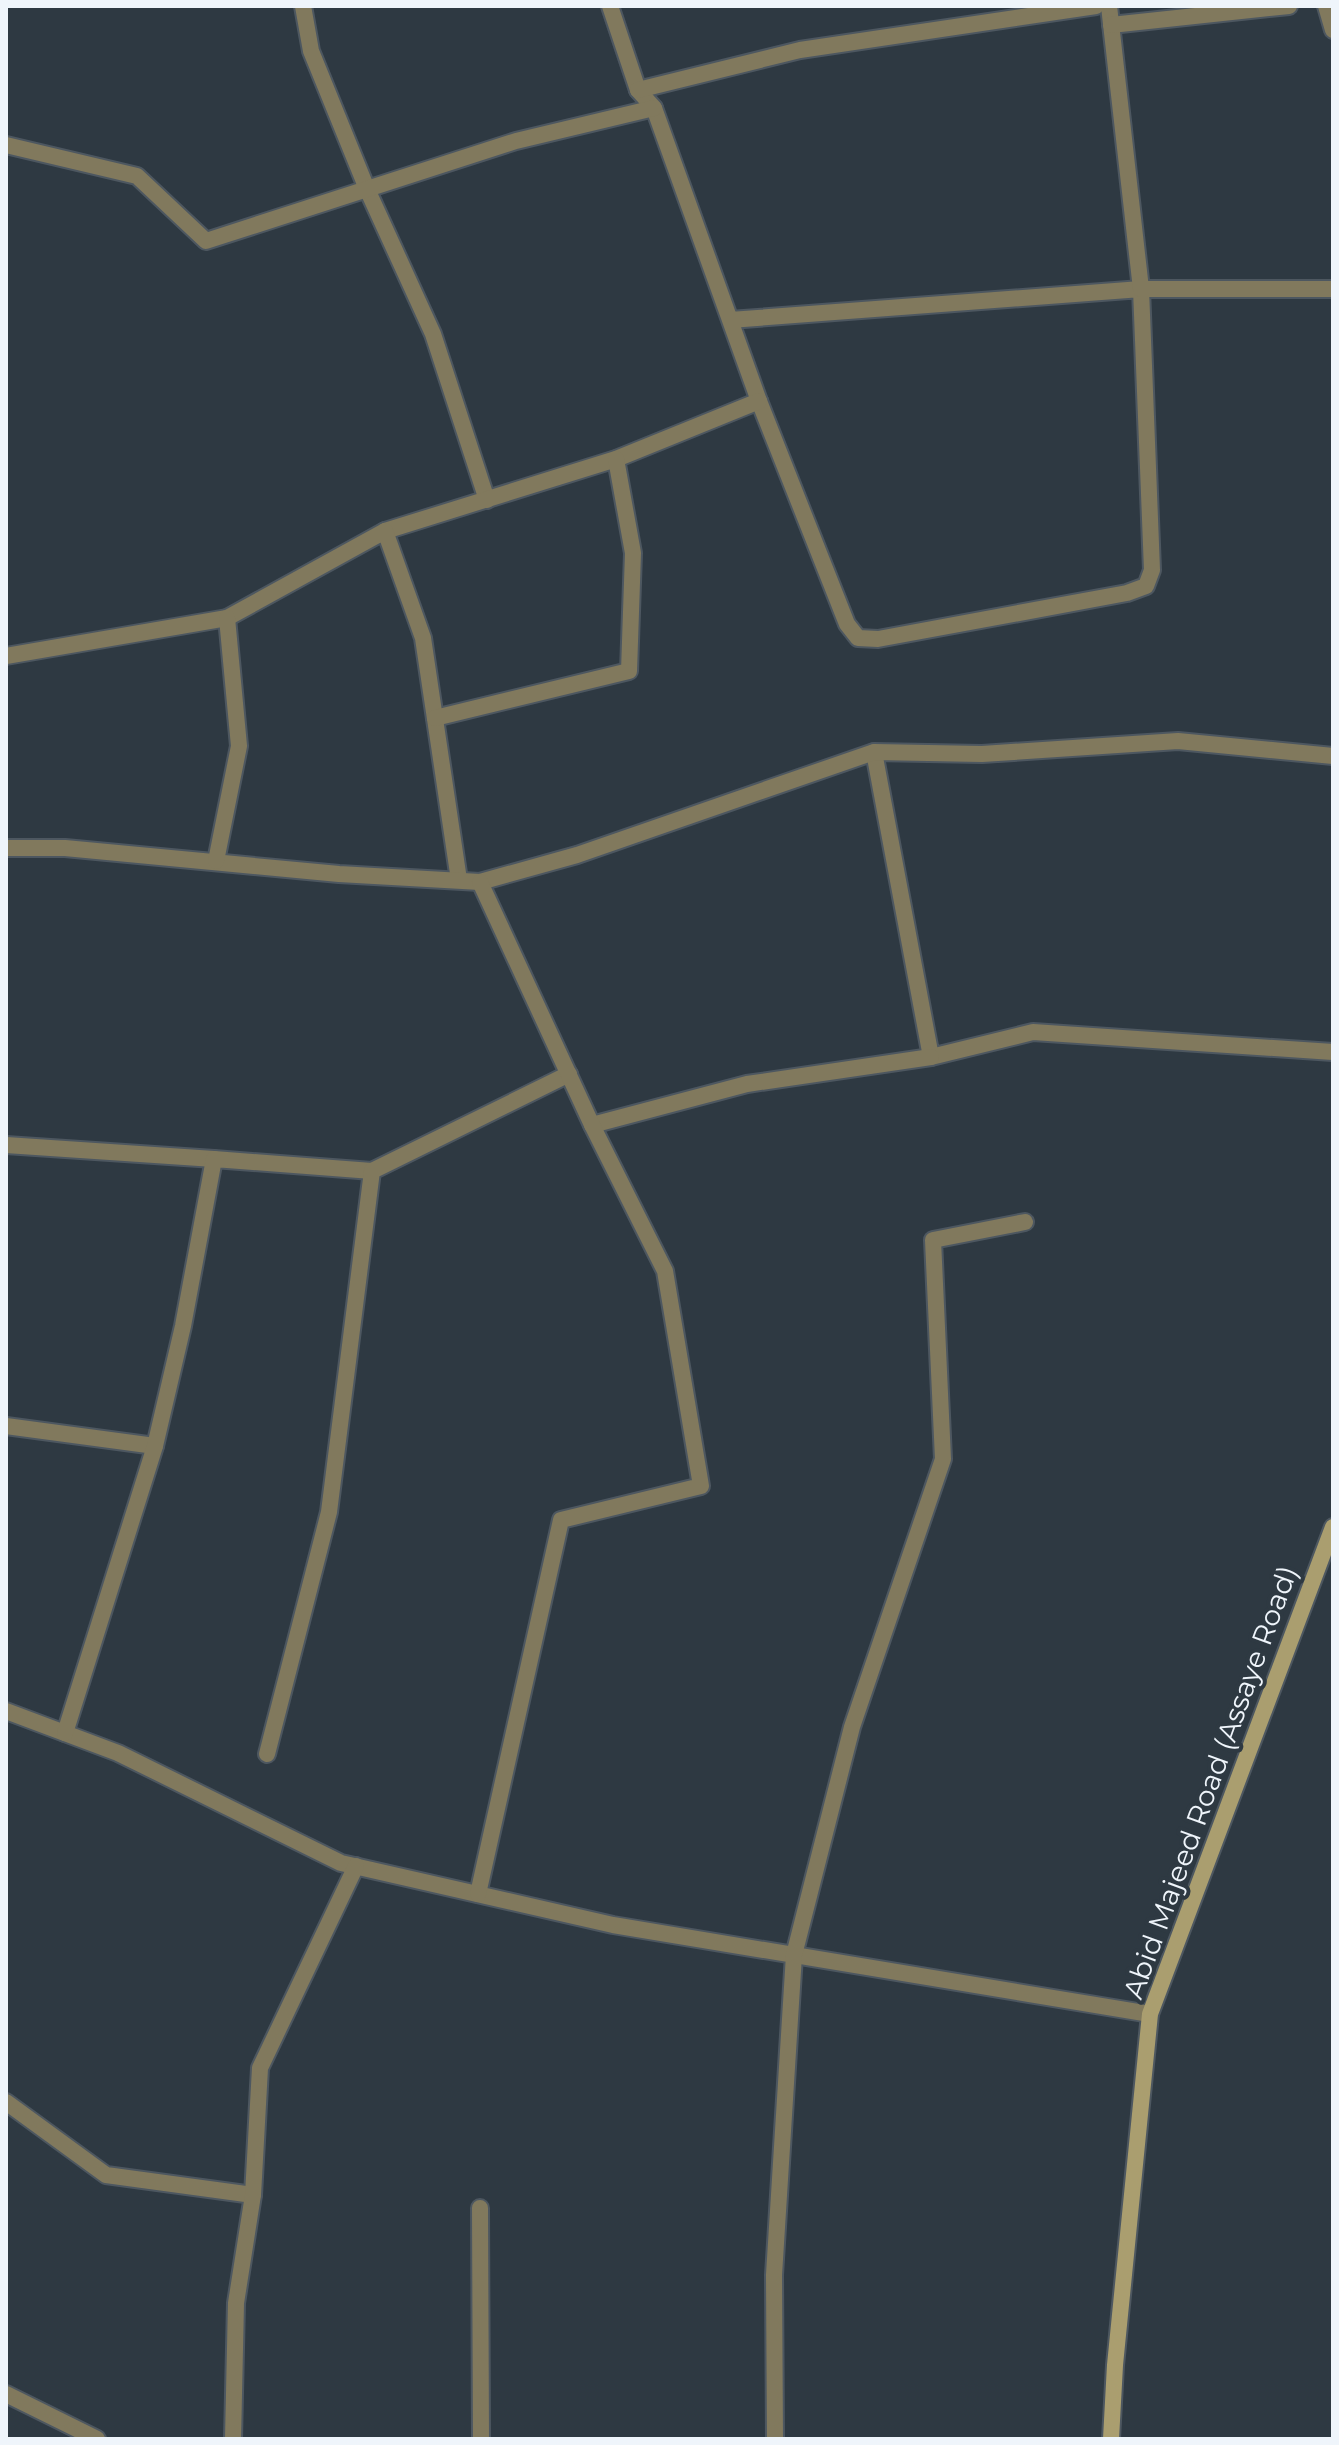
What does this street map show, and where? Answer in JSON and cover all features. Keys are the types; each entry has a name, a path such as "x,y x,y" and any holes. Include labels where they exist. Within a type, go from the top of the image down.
{"main road":[{"name":"Abid Majeed Road (Assaye Road)","path":"1111,2439 1115,2365 1150,2014 1333,1527"}],"street":[{"path":"303,6 311,51 367,189 433,334 487,500"},
{"path":"610,6 638,90 654,108 759,401 847,624 858,638 878,639 1127,593 1146,586 1152,570 1141,289 1109,6"},
{"path":"638,90 800,50 1096,6"},
{"path":"1111,25 1289,6"},
{"path":"1326,6 1333,30"},
{"path":"6,145 137,176 206,241 516,141 654,108"},
{"path":"730,320 1141,289 1333,289"},
{"path":"6,656 227,618 385,531 616,459 759,401"},
{"path":"435,718 629,671 633,553 616,459"},
{"path":"385,531 423,638 459,880"},
{"path":"216,861 239,746 227,618"},
{"path":"6,848 65,848 339,874 480,882 577,855 874,752 982,754 1178,741 1333,756"},
{"path":"874,752 931,1057"},
{"path":"478,1894 561,1520 701,1486 665,1271 592,1125 480,882"},
{"path":"592,1125 747,1084 931,1057 1033,1032 1333,1052"},
{"path":"6,1145 372,1171 569,1074"},
{"path":"65,1733 155,1446 183,1326 214,1159"},
{"path":"267,1754 329,1512 372,1171"},
{"path":"775,2439 774,2275 794,1955 852,1727 943,1459 933,1240 1025,1222"},
{"path":"6,1426 155,1446"},
{"path":"6,1711 118,1753 341,1863 613,1925 1150,2014"},
{"path":"233,2439 236,2303 253,2195 260,2068 356,1866"},
{"path":"6,2102 106,2175 253,2195"},
{"path":"480,2208 481,2439"},
{"path":"6,2394 97,2439"}]}
